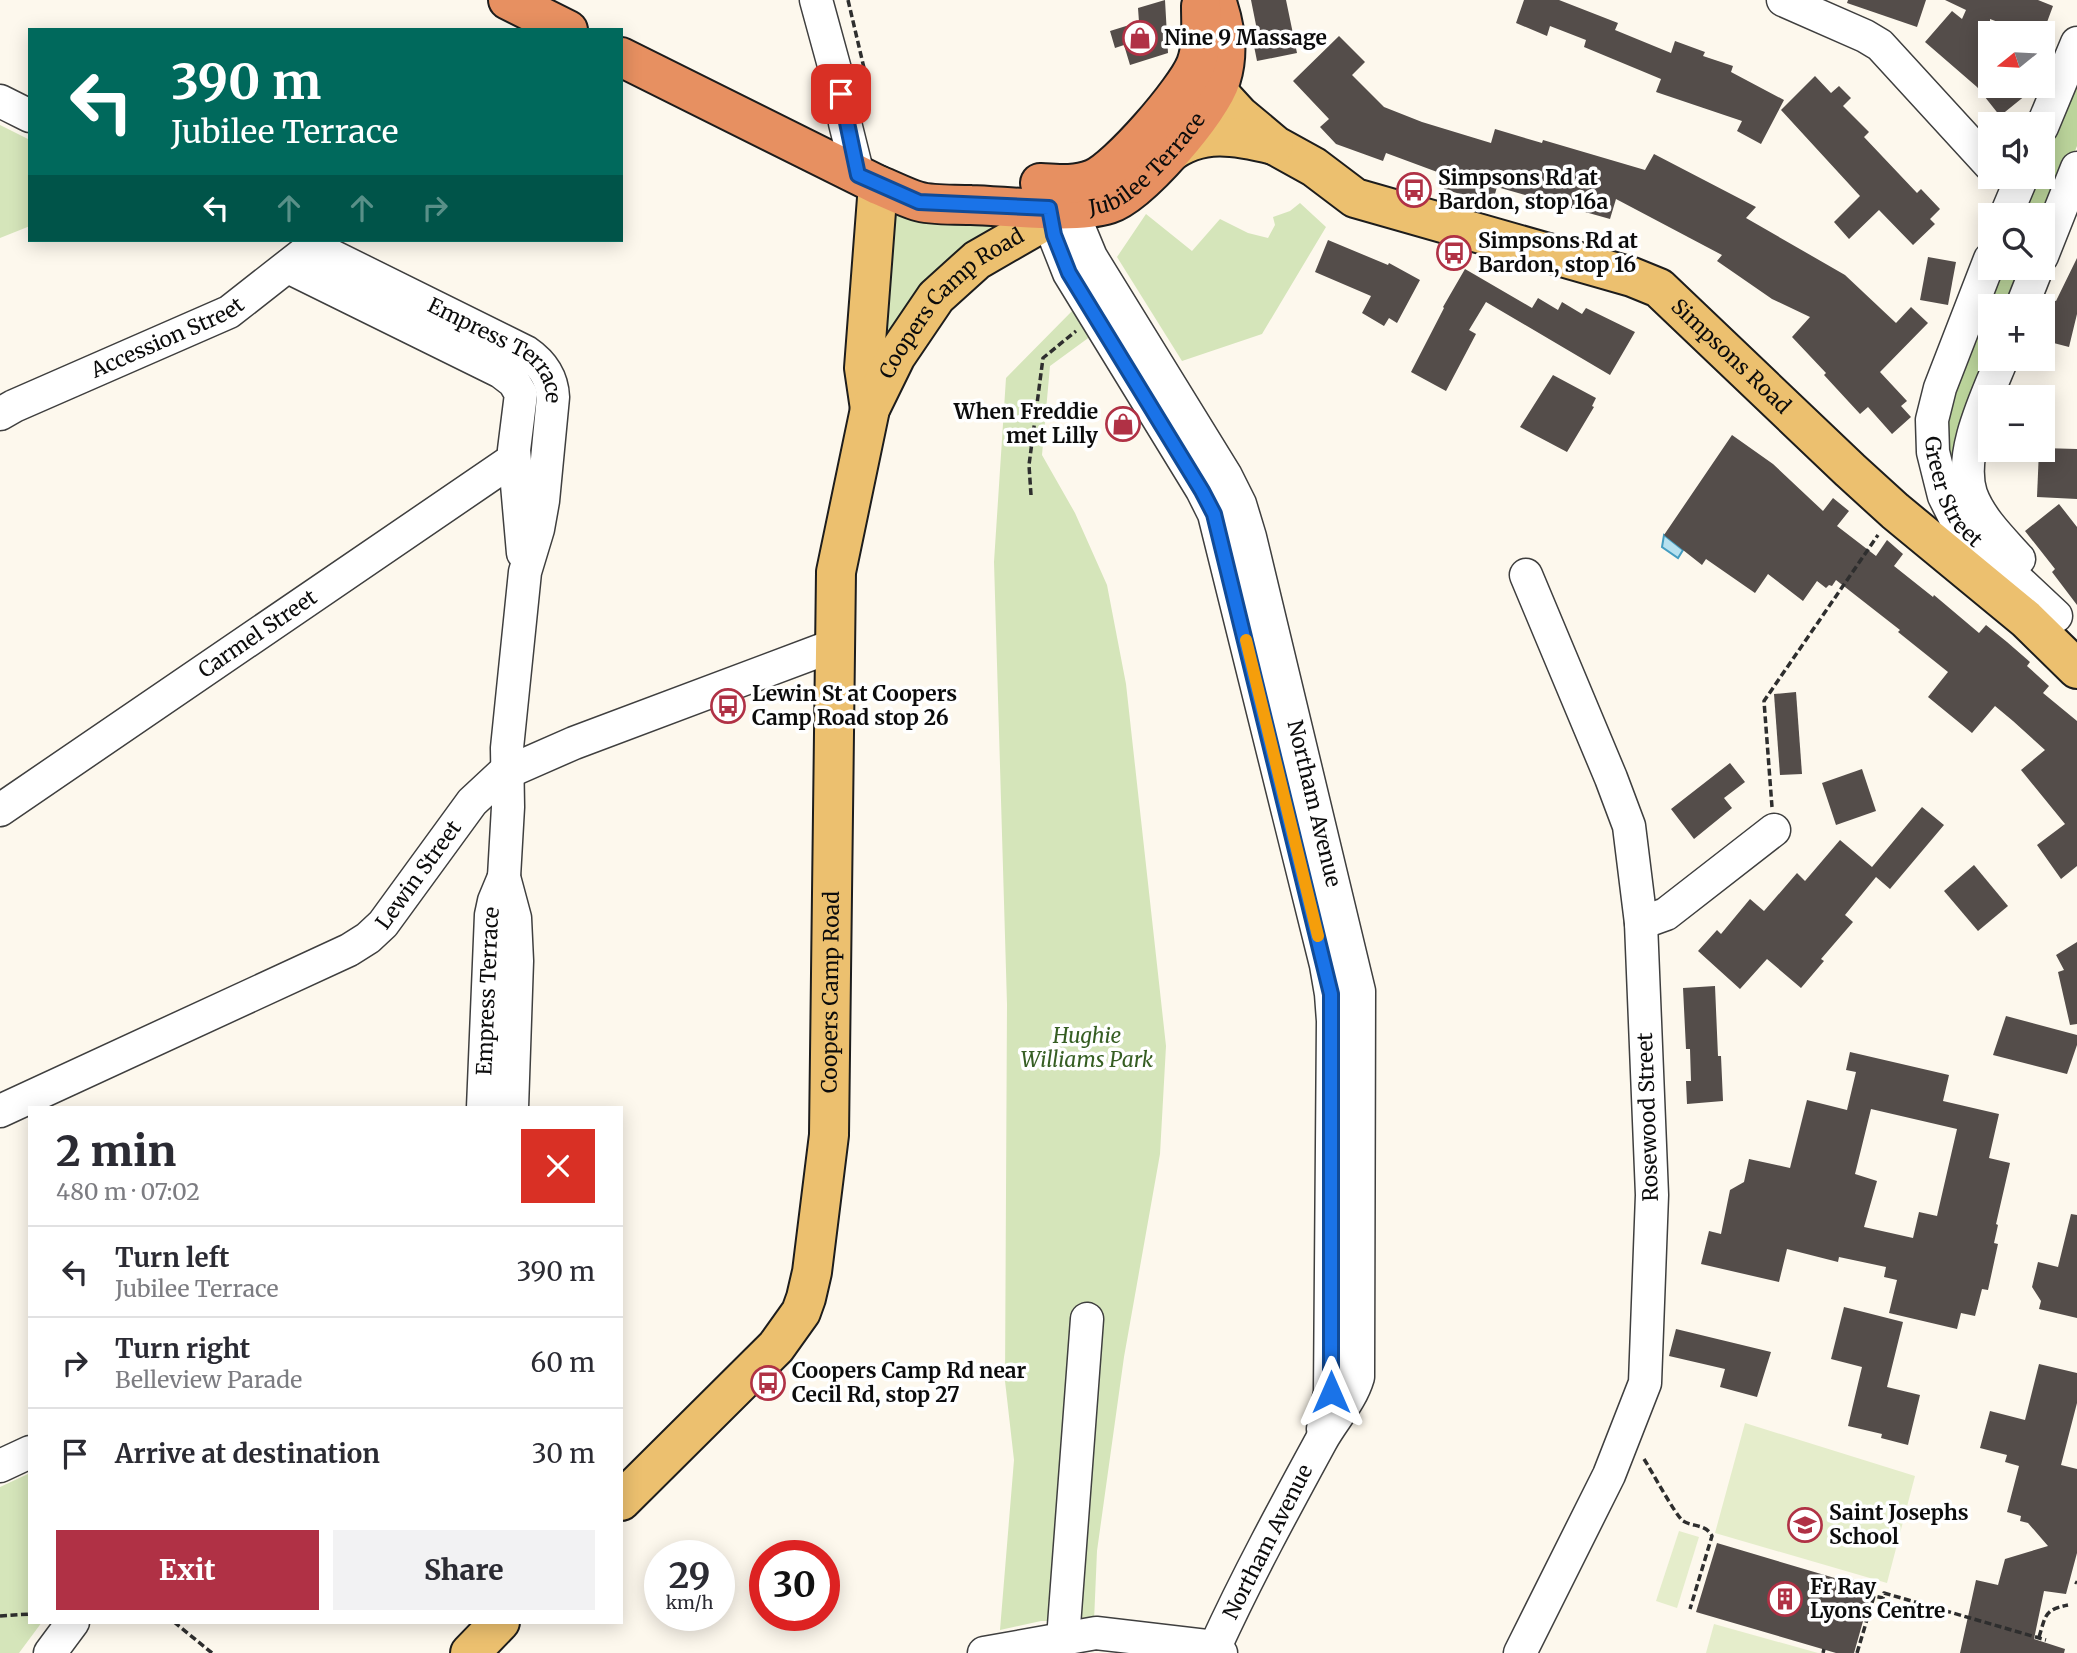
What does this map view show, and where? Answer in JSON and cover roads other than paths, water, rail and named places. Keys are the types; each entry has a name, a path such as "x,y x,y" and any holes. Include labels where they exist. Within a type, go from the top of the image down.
{"highway":[{"path":"508,0 564,28"},
{"path":"1201,0 1200,49 1208,72"},
{"path":"1208,72 1226,43 1216,0"},
{"path":"623,58 868,180"},
{"name":"Jubilee Terrace","path":"868,180 923,177 1057,202 1105,205 1121,198 1148,177 1167,155 1208,72"},
{"name":"Jubilee Terrace","path":"1057,202 1116,164 1181,89 1208,72"}],"main road":[{"name":"Simpsons Road","path":"1208,72 1239,115 1276,146 1314,167 1355,198 1633,277 1659,288 1859,478 2053,628 2077,669"},
{"name":"Simpsons Road","path":"1208,72 1239,84 1273,115 1314,167"},
{"path":"1167,155 1192,141 1215,136 1234,136 1276,146"},
{"name":"Coopers Camp Road","path":"868,180 864,368 870,409"},
{"name":"Coopers Camp Road","path":"623,1499 776,1347 801,1312 812,1272 830,1135 836,572 870,409 896,356 936,297 976,260 1036,226 1057,202"},
{"path":"470,1653 498,1624"}],"street":[{"path":"816,0 837,75 845,123 868,180"},
{"path":"1783,0 1865,36"},
{"path":"1827,0 1865,36 1887,51 1978,152"},
{"path":"2048,112 2077,43"},
{"path":"0,101 28,115"},
{"path":"2055,223 2077,168"},
{"name":"Northam Avenue","path":"1057,202 1051,226 1062,257 1214,514 1329,983 1332,1006 1331,1392 1323,1438"},
{"name":"Northam Avenue","path":"1057,202 1079,228 1091,257 1226,476 1240,504 1357,978 1360,1005 1359,1377 1347,1402 1323,1438 1235,1603 1218,1650"},
{"name":"Accession Street","path":"0,414 224,315 302,249"},
{"name":"Empress Terrace","path":"302,249 508,376 518,387 521,394 514,459 525,572"},
{"name":"Empress Terrace","path":"302,249 526,352 548,374 553,397 545,487 538,529 525,572 507,748 504,877 512,901 517,939 512,1106"},
{"name":"Greer Street","path":"1982,280 1940,388 1932,420 1933,452 1944,496 1958,524 2053,628"},
{"name":"Greer Street","path":"1997,371 1971,447 1967,471 1970,488 1980,511 2037,581 2052,604 2053,628"},
{"name":"Carmel Street","path":"0,810 514,459"},
{"name":"Rosewood Street","path":"1520,1653 1609,1475 1645,1383 1652,1195 1641,923 1629,826 1526,575"},
{"name":"Lewin Street","path":"0,1111 349,950 368,938 396,908 477,796 507,771 573,743 835,645"},
{"path":"1641,923 1666,914 1774,830"},
{"name":"Empress Terrace","path":"484,1106 491,915 504,877"},
{"path":"1063,1639 1087,1319"},
{"path":"0,1466 28,1453"},
{"path":"50,1653 72,1624"},
{"path":"984,1653 1097,1633 1218,1650"}],"water":[{"path":"1664,535 1683,550 1678,558 1662,547"}],"place":[{"name":"Nine 9 Massage","path":"1140,38"},
{"name":"Simpsons Rd at Bardon, stop 16a","path":"1414,190"},
{"name":"Simpsons Rd at Bardon, stop 16","path":"1454,253"},
{"name":"When Freddie met Lilly","path":"1123,424"},
{"name":"Lewin St at Coopers Camp Road stop 26","path":"728,706"},
{"name":"Coopers Camp Rd near Cecil Rd, stop 27","path":"768,1383"},
{"name":"Saint Josephs School","path":"1805,1525"},
{"name":"Fr Ray Lyons Centre","path":"1785,1599"}],"park label":[{"name":"Hughie Williams Park","path":"1087,1048"}]}
